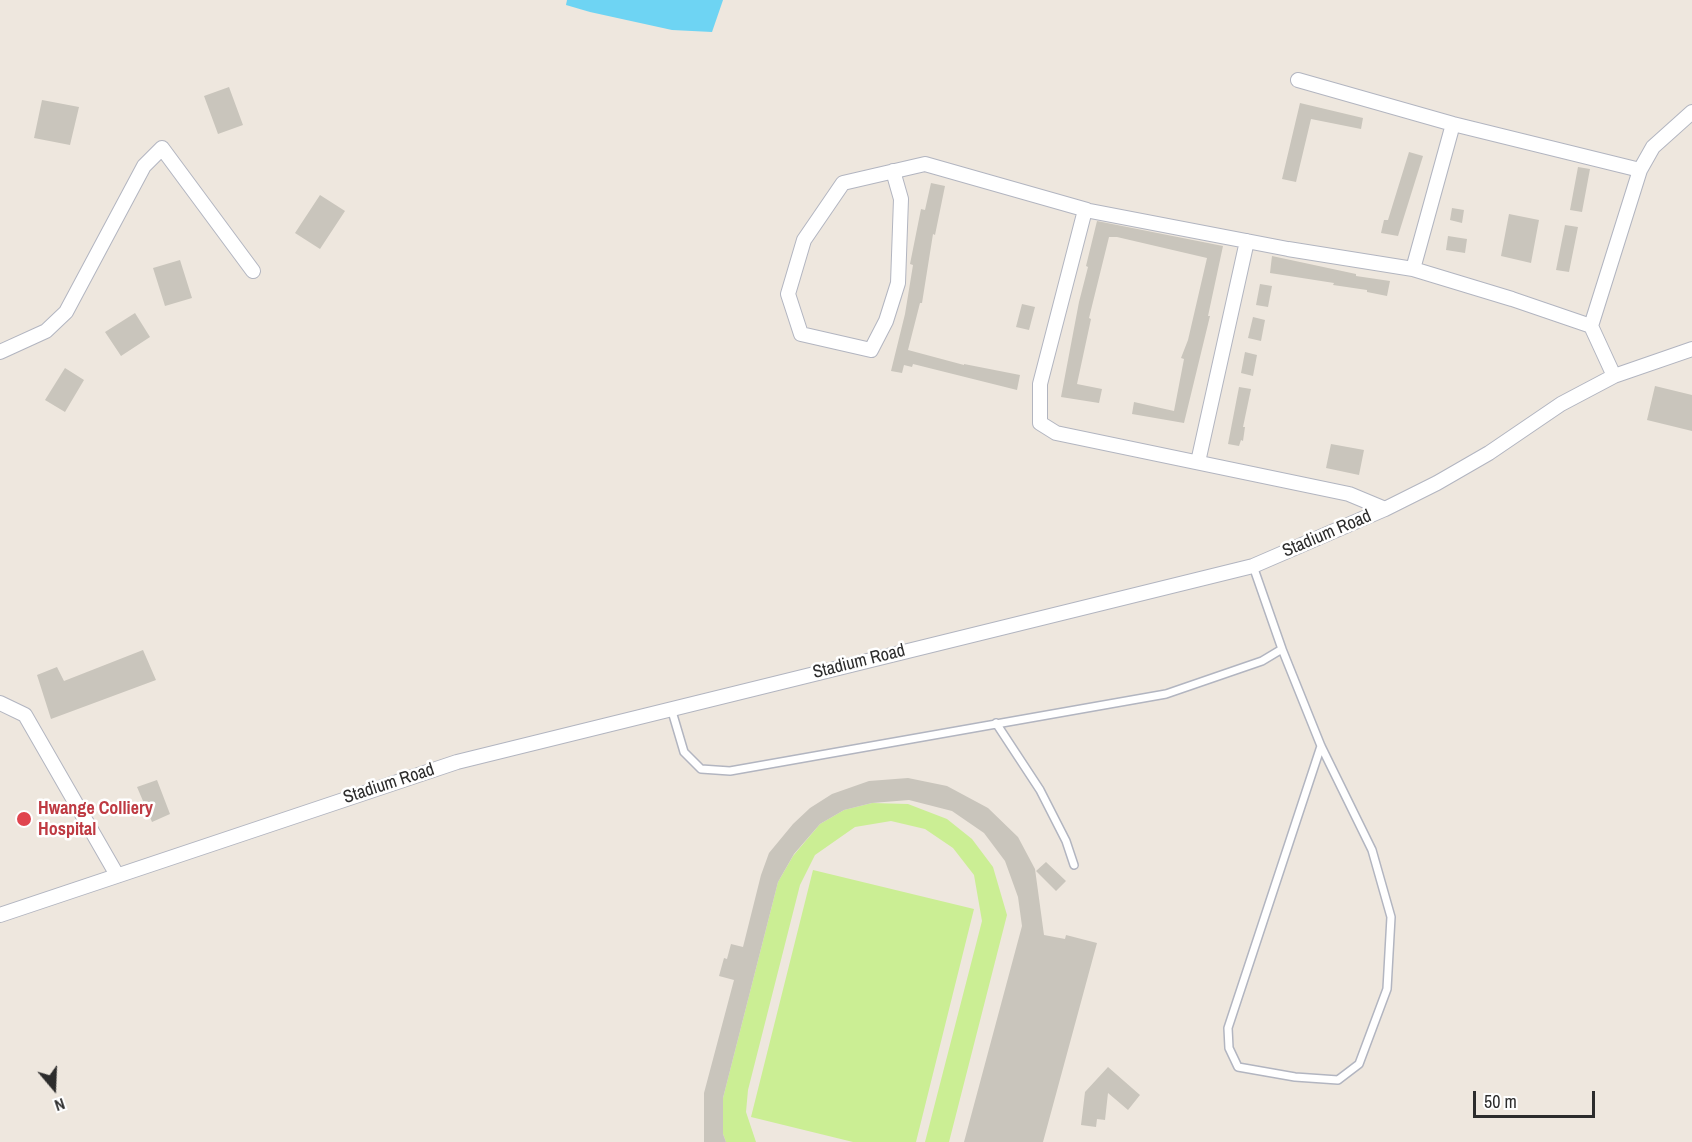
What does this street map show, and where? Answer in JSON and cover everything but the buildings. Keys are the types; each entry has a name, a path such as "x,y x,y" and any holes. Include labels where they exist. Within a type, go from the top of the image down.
{"street":[{"path":"1298,80 1453,124 1640,170"},
{"path":"1614,375 1591,326 1640,170 1653,147 1692,112"},
{"path":"1413,269 1453,124"},
{"path":"0,352 46,330 66,312 144,166 162,148 253,271"},
{"path":"893,171 901,199 898,283 886,321 871,350 801,334 788,294 804,240 843,183 893,171 925,164 1087,210 1247,241 1413,269 1591,326"},
{"path":"1087,210 1085,210 1040,384 1040,423 1056,433 1349,494 1386,509"},
{"path":"1198,462 1247,241"},
{"name":"Stadium Road","path":"0,915 457,762 1253,566 1386,509 1489,453 1561,404 1614,375 1692,350"},
{"path":"0,703 26,715 117,875"}],"lane":[{"path":"1253,566 1282,649 1321,746 1372,850 1391,917 1387,989 1359,1064 1338,1080 1295,1077 1238,1067 1229,1048 1228,1028 1321,746"},
{"path":"672,708 684,752 701,769 730,771 1166,694 1262,661 1282,649"},
{"path":"996,723 1040,790 1066,841 1074,865"}],"green space":[{"path":"872,803 908,804 947,819 972,839 993,867 1007,915 949,1142 925,1142 982,921 974,875 953,848 925,829 891,821 855,827 815,855 800,885 748,1090 746,1112 756,1142 726,1142 723,1134 723,1098 778,882 793,856 820,824 844,810"},
{"path":"813,870 974,909 916,1142 853,1142 751,1117"}],"water":[{"path":"567,0 723,0 712,32 672,30 590,12 566,5"}],"place":[{"name":"Hwange Colliery Hospital","path":"24,819"}]}
